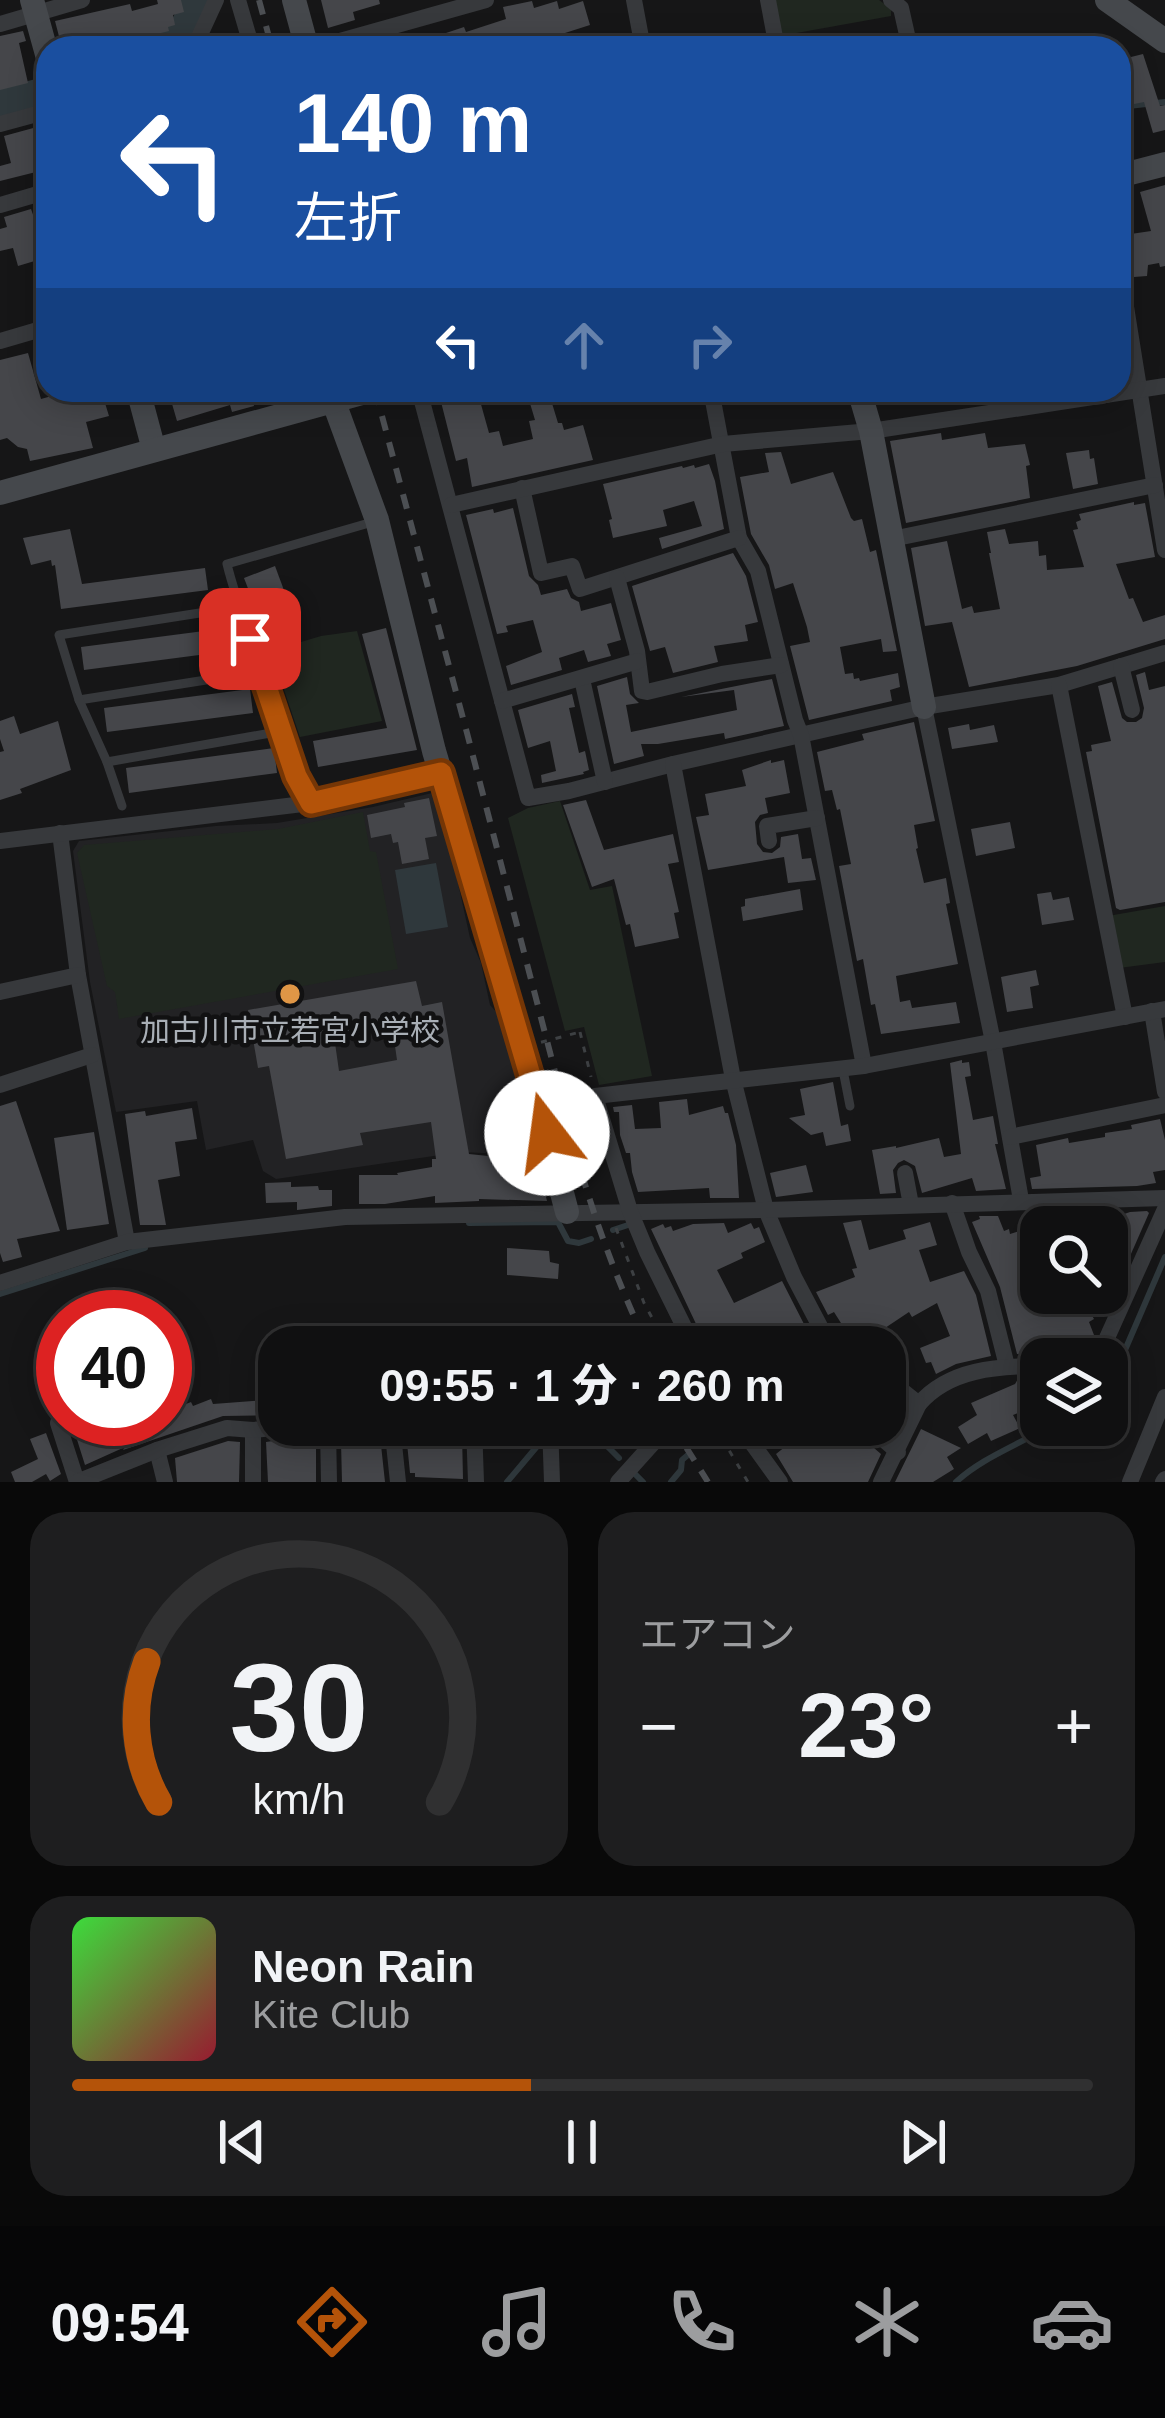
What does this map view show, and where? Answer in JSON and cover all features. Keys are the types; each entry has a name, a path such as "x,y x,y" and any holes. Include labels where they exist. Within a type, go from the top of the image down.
{"street":[{"path":"0,24 34,7 82,0"},
{"path":"199,36 216,0"},
{"path":"238,0 248,36"},
{"path":"294,0 307,36"},
{"path":"355,36 486,0"},
{"path":"634,0 641,36"},
{"path":"767,0 774,36"},
{"path":"1107,0 1165,41"},
{"path":"899,3 907,36"},
{"path":"34,7 42,36"},
{"path":"0,124 36,114"},
{"path":"1131,173 1165,164"},
{"path":"0,205 36,194"},
{"path":"0,341 36,330"},
{"path":"1131,332 1165,550"},
{"path":"1131,392 1165,386"},
{"path":"141,402 154,450"},
{"path":"0,494 317,402"},
{"path":"343,402 441,773 567,1212"},
{"path":"421,402 528,798 924,707 1059,686 1165,652"},
{"path":"714,402 739,538 758,571 801,735 864,1066"},
{"path":"863,402 1021,1200"},
{"path":"451,505 723,444 871,431 1062,402"},
{"path":"892,539 1155,484"},
{"path":"522,488 541,573 572,566 580,590 739,538"},
{"path":"617,578 642,691 781,664"},
{"path":"502,701 638,661"},
{"path":"1121,666 1132,710"},
{"path":"582,679 605,782"},
{"path":"1059,686 1125,1017"},
{"path":"673,764 733,1079 766,1210 820,1326"},
{"path":"0,841 311,803 441,773"},
{"path":"769,841 767,826 817,818"},
{"path":"60,833 78,975 127,1242"},
{"path":"0,992 78,975"},
{"path":"683,1326 630,1210 596,1096 864,1066 1159,1010 1165,1092"},
{"path":"0,1084 92,1055"},
{"path":"1010,1137 1165,1105"},
{"path":"905,1173 911,1205"},
{"path":"0,1283 127,1242 345,1217 1165,1198"},
{"path":"952,1203 988,1291 1007,1366"},
{"path":"1107,1338 1165,1209"},
{"path":"881,1482 919,1404 937,1387 995,1366 1020,1366"},
{"path":"906,1394 919,1404"},
{"path":"1130,1482 1165,1397"},
{"path":"66,1446 81,1481 227,1428 258,1430"},
{"path":"253,1430 253,1482"},
{"path":"328,1446 329,1482"},
{"path":"392,1446 398,1482"},
{"path":"475,1446 476,1482"},
{"path":"551,1446 553,1482"},
{"path":"618,1482 650,1446"},
{"path":"754,1446 780,1482"},
{"path":"891,1446 898,1452"},
{"path":"157,1450 165,1482"}],"lane":[{"path":"311,803 296,776 227,564 376,520"},
{"path":"122,806 58,635 238,607"},
{"path":"79,700 263,671"},
{"path":"107,762 282,731"},
{"path":"842,1068 850,1106"}],"path":[{"path":"512,1050 580,1032 596,1096"},
{"path":"619,1236 657,1326"},
{"path":"728,1446 748,1482"}],"shaded area":[{"path":"773,0 879,0 891,9 891,16 780,36"},
{"path":"357,631 382,721 300,737 271,651"},
{"name":"加古川市立若宮小学校","path":"432,793 439,796 490,1005 502,1018 522,1097 531,1096 546,1156 461,1152 276,1179 263,1171 253,1140 206,1150 197,1101 116,1112 90,982 73,851 79,841 277,823"},
{"path":"560,801 590,890 612,886 652,1076 599,1085 584,1027 565,1031 508,818"},
{"path":"363,812 370,851 376,852 398,969 119,1019 77,853 84,845 278,829"},
{"path":"436,863 448,927 406,934 395,870"},
{"path":"1165,906 1165,962 1119,968 1108,916"}],"building":[{"path":"157,0 181,0 184,12 173,15 175,25 162,36 59,36 55,21 130,4 132,11 158,4"},
{"path":"321,0 379,0 380,4 353,12 355,20 328,28"},
{"path":"532,1 534,8 557,1 559,9 583,1 590,25 566,36 437,36 506,19 503,7"},
{"path":"23,31 26,41 19,43 28,83 0,90 0,36"},
{"path":"1143,54 1160,106 1165,105 1165,130 1153,133 1144,102 1131,105 1131,57"},
{"path":"36,127 36,172 0,181 0,166 11,163 4,136"},
{"path":"1165,185 1165,266 1148,265 1147,276 1134,277 1131,234 1151,231 1140,192"},
{"path":"31,209 36,223 36,261 18,266 13,248 0,251 0,229 7,227 4,217"},
{"path":"28,353 36,402 109,402 105,403 109,416 86,422 93,448 30,461 27,449 7,438 0,440 0,360"},
{"path":"171,402 253,402 254,406 232,412 230,405 177,421"},
{"path":"441,402 480,402 489,433 499,431 503,446 533,439 529,421 535,420 530,402 552,402 564,430 583,425 593,460 472,487 467,458 456,461"},
{"path":"941,433 942,440 985,433 988,448 1025,444 1030,498 906,523 890,441"},
{"path":"1089,450 1098,484 1073,489 1066,453"},
{"path":"781,452 791,484 833,472 851,518 862,519 870,552 876,550 897,651 883,652 881,639 840,647 845,674 853,673 854,679 898,673 900,687 890,690 892,701 809,720 790,646 810,642 807,627 793,583 775,589 769,565 751,534 740,477 769,472 765,453"},
{"path":"709,464 724,529 662,549 659,538 702,526 694,501 663,510 667,526 613,538 603,484"},
{"path":"1145,503 1155,557 1116,564 1143,622 1165,615 1165,639 1077,666 969,687 952,622 925,626 911,548 947,541 962,609 972,606 974,613 1000,609 987,532 1005,529 1009,544 1038,541 1047,570 1084,567 1073,530 1078,529 1079,514"},
{"path":"513,508 529,576 541,595 567,589 581,611 611,603 621,640 607,644 611,656 588,662 584,650 559,658 562,670 511,685 506,666 542,652 533,620 506,626 508,632 497,634 466,515"},
{"path":"70,529 82,584 205,568 208,590 61,609 55,565 51,560 31,565 23,538"},
{"path":"733,553 746,576 758,622 745,625 748,641 714,646 718,662 673,673 665,647 650,651 632,586"},
{"path":"275,566 285,593 254,604 244,578"},
{"path":"227,628 230,651 84,670 81,647"},
{"path":"386,628 417,750 318,767 313,741 387,728 362,634"},
{"path":"1145,672 1149,690 1165,686 1165,902 1120,910 1086,752 1092,751 1091,745 1111,741 1098,686 1112,682 1122,718 1136,722 1144,708 1136,675"},
{"path":"627,677 630,694 639,703 626,705 631,732 737,710 734,690 681,697 772,679 784,726 725,739 724,733 641,744 644,756 614,764 597,686"},
{"path":"250,689 253,713 107,732 104,708"},
{"path":"572,694 575,707 569,708 579,753 585,751 589,770 542,783 541,775 556,771 550,741 528,748 518,710"},
{"path":"14,716 20,734 58,721 71,770 0,800 0,752 4,751 0,721"},
{"path":"914,722 935,821 914,825 916,849 924,883 946,878 958,964 896,976 900,1002 910,1000 912,1008 956,1002 960,1023 881,1034 863,959 857,961 839,866 851,864 840,809 832,790 825,791 817,752 864,740 862,734"},
{"path":"969,724 970,730 994,725 998,742 952,749 948,728"},
{"path":"274,748 277,773 129,793 126,768"},
{"path":"784,760 790,793 765,798 768,813 755,822 757,844 763,852 772,853 780,847 781,837 798,834 802,859 811,858 816,880 788,883 784,857 708,870 696,817 709,815 705,794 746,786 742,770"},
{"path":"429,798 437,836 425,838 429,859 402,864 398,842 393,843 391,834 371,838 367,815"},
{"path":"586,800 604,850 673,834 679,862 668,864 679,912 674,913 679,938 635,947 614,879 592,887 563,805"},
{"path":"1010,822 1015,848 976,856 971,829"},
{"path":"800,889 803,910 743,921 745,899"},
{"path":"1051,892 1053,900 1069,897 1074,920 1042,925 1037,894"},
{"path":"1036,970 1039,985 1030,987 1033,1008 1007,1012 1001,977"},
{"path":"416,981 422,1006 442,1002 469,1154 537,1161 547,1201 435,1203 435,1196 359,1204 359,1175 398,1175 432,1167 436,1159 431,1122 360,1133 363,1145 286,1159 269,1066 258,1068 248,1010","holes":["392,1025 397,1060 339,1071 334,1036"]},
{"path":"969,1062 971,1076 965,1077 973,1120 993,1116 1006,1189 976,1191 972,1178 922,1193 915,1166 904,1160 893,1170 896,1193 880,1194 872,1150 939,1138 944,1157 961,1154 950,1063"},
{"path":"833,1082 841,1126 848,1124 851,1141 826,1146 823,1132 811,1135 789,1118 805,1115 800,1089"},
{"path":"687,1099 689,1115 723,1106 728,1113 736,1145 739,1198 710,1198 709,1188 638,1192 630,1153 620,1135 619,1112 613,1107 632,1105 635,1129 661,1128 659,1102"},
{"path":"16,1101 60,1231 17,1239 22,1257 3,1262 0,1106"},
{"path":"192,1108 197,1139 175,1142 180,1176 158,1180 166,1225 140,1225 125,1114 145,1111 146,1116"},
{"path":"1160,1119 1165,1170 1153,1172 1156,1183 1032,1189 1030,1178 1041,1176 1036,1145 1105,1137 1105,1133"},
{"path":"94,1132 109,1224 67,1230 54,1138"},
{"path":"806,1165 813,1192 776,1197 770,1173"},
{"path":"291,1182 291,1187 332,1190 332,1206 297,1210 297,1202 266,1203 265,1183"},
{"path":"1128,1213 1149,1213 1128,1261"},
{"path":"998,1216 1004,1231 1020,1231 1020,1314 1091,1314 1093,1338 1020,1338 1017,1354 1000,1287 972,1222"},
{"path":"861,1220 869,1250 906,1239 903,1230 930,1222 937,1245 919,1250 930,1282 964,1271 976,1295 991,1356 936,1374 920,1348 950,1336 937,1303 912,1317 909,1312 888,1326 843,1326 834,1312 828,1315 816,1292 855,1277 852,1269 857,1268 843,1223"},
{"path":"724,1223 728,1233 751,1223 754,1229 759,1227 765,1242 717,1270 734,1303 782,1281 805,1326 697,1326 651,1229 663,1224 673,1231 693,1224"},
{"path":"507,1248 549,1251 550,1262 559,1264 558,1279 507,1275"},
{"path":"1020,1379 1020,1412 1013,1415 1020,1428 991,1441 987,1433 968,1444 958,1427 977,1415 971,1403"},
{"path":"211,1399 213,1404 258,1401 258,1415 223,1416 192,1427 192,1404"},
{"path":"921,1429 961,1448 947,1457 954,1469 933,1482 895,1482"},
{"path":"36,1437 36,1446 51,1446 61,1474 50,1481 46,1474 32,1482 15,1482 11,1472 38,1459 30,1439"},
{"path":"228,1441 240,1442 239,1482 177,1482 175,1458"},
{"path":"79,1446 135,1446 123,1450 125,1447 85,1465"},
{"path":"266,1446 316,1446 316,1482 268,1482"},
{"path":"341,1446 381,1446 385,1482 342,1482"},
{"path":"407,1446 462,1446 463,1479 410,1473"},
{"path":"786,1446 872,1446 881,1454 868,1482 793,1482 776,1454"}],"waterway":[{"path":"180,36 199,0"},
{"path":"0,105 36,96"},
{"path":"1131,106 1165,102"},
{"path":"469,1223 558,1222 568,1241 591,1239"},
{"path":"613,1230 628,1225"},
{"path":"0,1294 145,1248"},
{"path":"1128,1343 1165,1257"},
{"path":"956,1482 1020,1442"},
{"path":"507,1482 537,1446"},
{"path":"607,1446 619,1458"},
{"path":"671,1482 689,1454"},
{"path":"633,1472 643,1482"}],"railway":[{"path":"259,0 269,36"},
{"path":"378,402 579,1164 639,1326"},
{"path":"685,1446 708,1482"}],"place":[{"name":"加古川市立若宮小学校","path":"290,994"}],"route":[{"path":"250,639 296,776 311,803 441,773 547,1133"}]}
